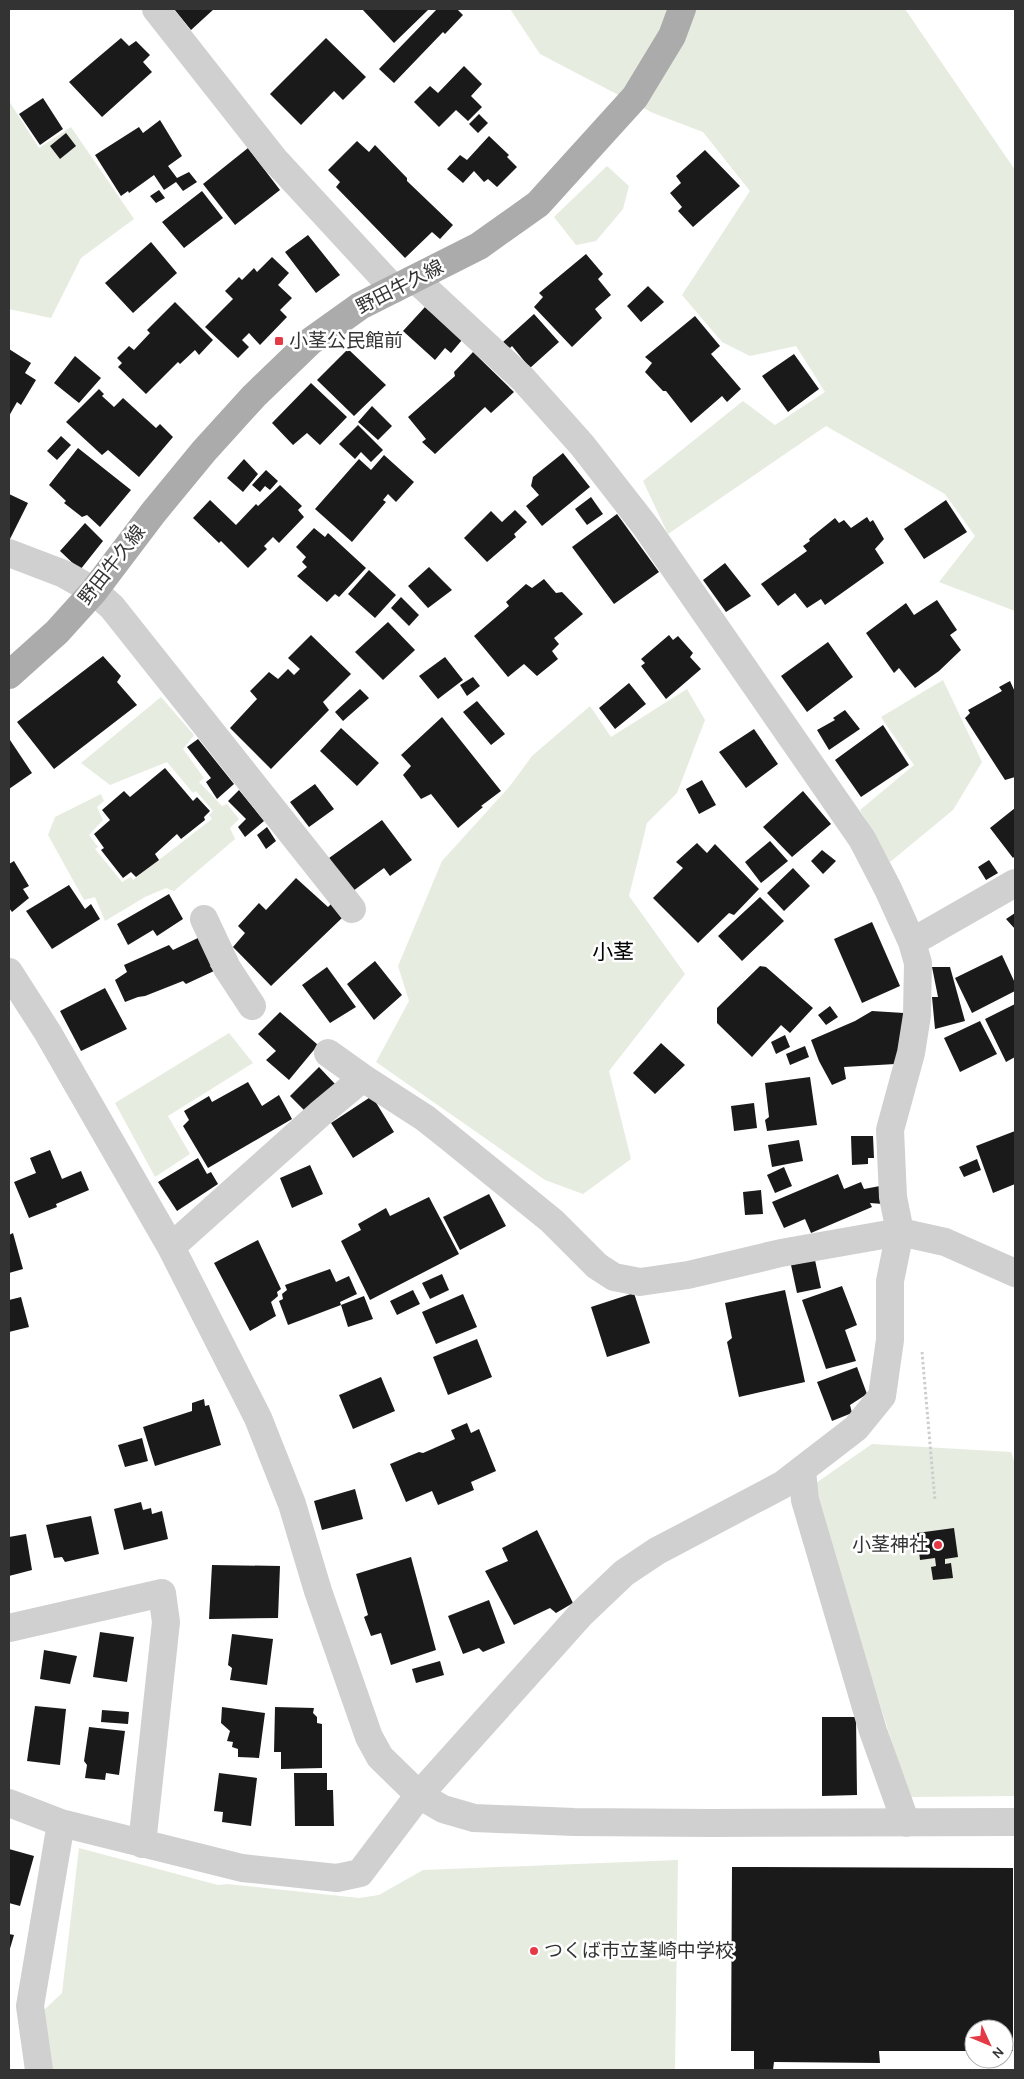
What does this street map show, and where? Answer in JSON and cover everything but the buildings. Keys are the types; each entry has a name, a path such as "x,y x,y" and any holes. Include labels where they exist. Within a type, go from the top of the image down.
{"main road":[{"name":"野田牛久線","path":"9,675 57,632 94,591 153,513 204,451 254,396 311,341 351,312 479,246 538,204 634,97 672,36 682,9"}],"street":[{"path":"9,1803 61,1824 242,1868 337,1878 360,1872 418,1795 582,1613 624,1573 657,1551 782,1485 856,1428 882,1396 890,1340 890,1281 900,1232 893,1197 890,1130 911,1053 917,1015 918,963 912,942 888,889 862,839 646,527 582,445 522,379 404,284 274,159 156,9"},
{"path":"9,553 64,574 94,591 112,607 352,909"},
{"path":"912,942 1015,883"},
{"path":"204,919 227,968 252,1006"},
{"path":"9,972 48,1033 171,1248 258,1418 292,1504 318,1591 369,1736 380,1757 418,1795 443,1809 474,1818 574,1822 906,1824 1015,1822"},
{"path":"328,1054 425,1118 552,1221 597,1266 614,1277 640,1282 688,1275 781,1252 900,1232 945,1242 1015,1273"},
{"path":"171,1248 322,1112 363,1078"},
{"path":"802,1471 805,1500 873,1731 906,1824"},
{"path":"9,1628 162,1593 166,1622 142,1844"},
{"path":"39,2070 30,2006 61,1824"}],"path":[{"path":"921,1346 935,1501"}],"shaded area":[{"path":"510,9 905,9 1015,170 1015,611 939,582 975,536 945,494 826,426 668,534 643,481 743,401 775,425 825,392 796,346 750,356 722,342 682,295 750,191 703,132 653,113 540,54"},
{"path":"9,101 39,148 71,127 134,219 81,258 51,318 9,309"},
{"path":"607,166 629,186 623,209 596,241 576,245 554,217"},
{"path":"943,680 982,762 953,810 890,862 860,810 914,765 881,717"},
{"path":"687,689 705,720 677,793 647,823 629,896 685,974 609,1071 631,1159 583,1194 545,1180 376,1062 409,1001 398,966 442,861 510,786 532,756 590,706 611,737"},
{"path":"161,697 194,735 183,749 204,778 199,782 222,806 227,804 239,819 230,828 235,839 174,891 166,888 145,897 105,921 95,897 84,900 48,835 55,817 101,794 104,801 97,807 103,820 89,835 98,847 95,849 122,882 131,877 133,880 212,819 209,815 213,811 196,791 193,793 167,762 110,785 81,763"},
{"path":"229,1033 253,1063 168,1116 190,1154 155,1177 115,1103"},
{"path":"872,1444 1011,1452 1015,1464 1015,1796 909,1797 823,1522 816,1483"},
{"name":"つくば市立茎崎中学校","path":"79,1848 218,1885 227,1884 359,1898 379,1895 423,1870 678,1860 675,2070 52,2070 43,2011 62,1993"}],"place":[{"name":"小茎公民館前","path":"279,341"},
{"name":"小茎神社","path":"938,1545"},
{"name":"つくば市立茎崎中学校","path":"534,1951"}],"district":[{"name":"小茎","path":"613,952"}]}
